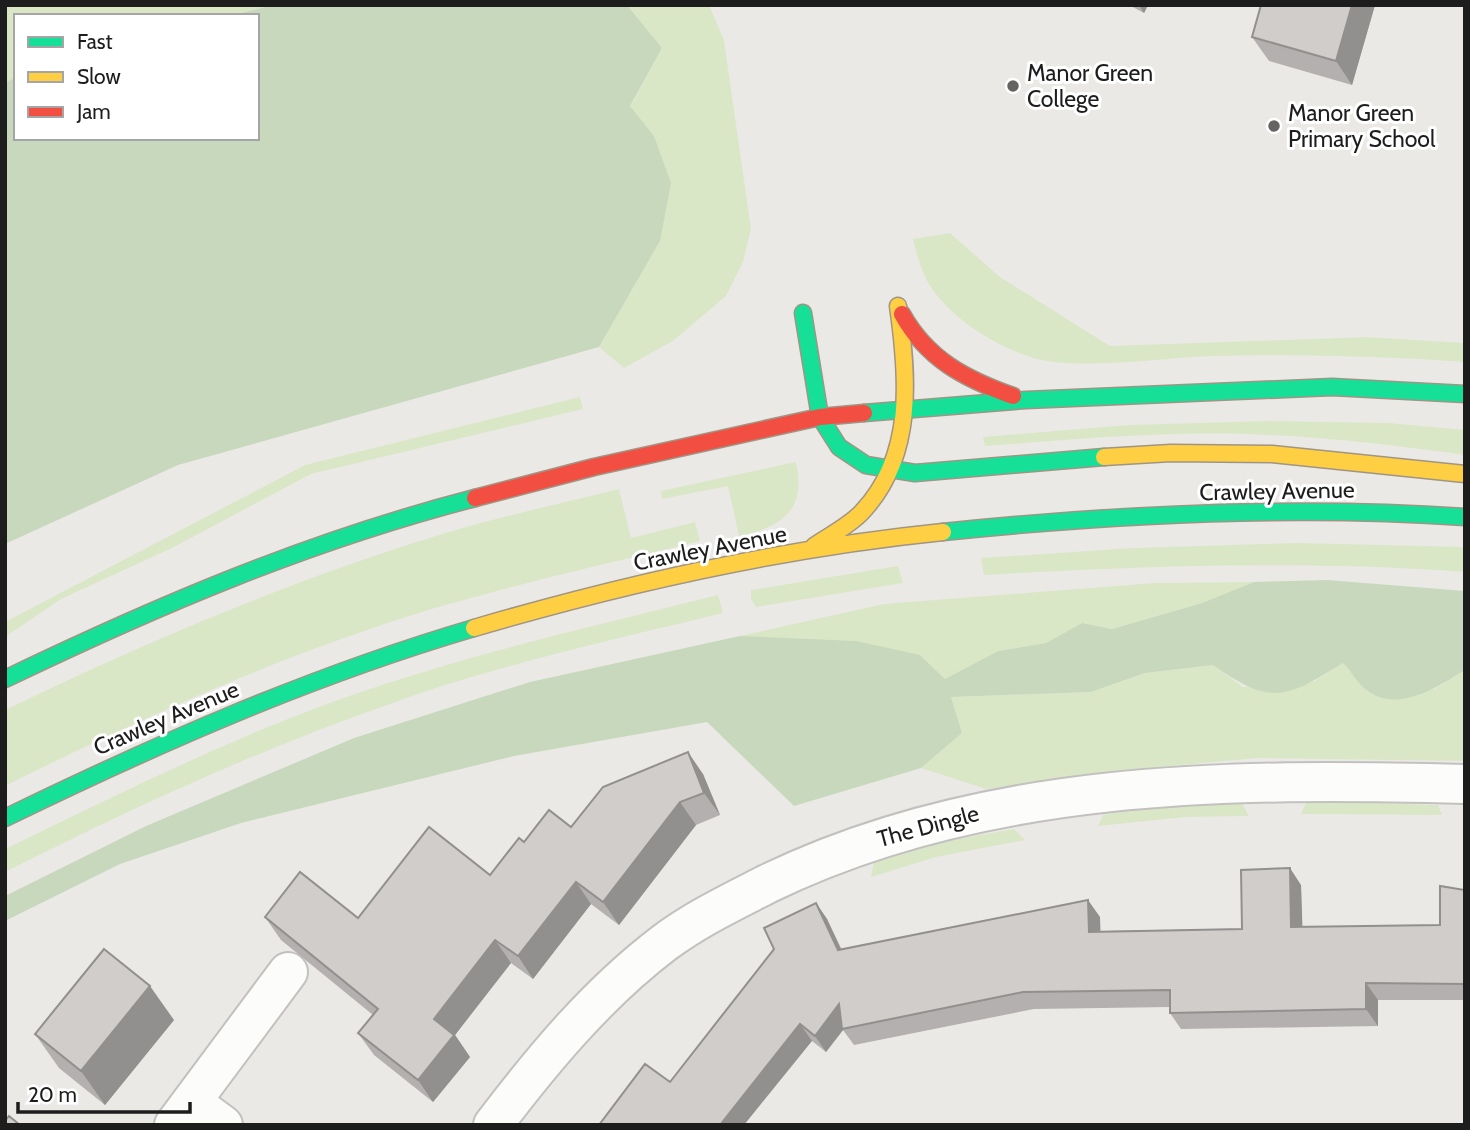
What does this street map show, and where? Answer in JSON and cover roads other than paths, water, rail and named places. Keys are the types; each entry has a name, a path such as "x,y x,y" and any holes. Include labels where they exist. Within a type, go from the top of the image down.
{"main road":[{"path":"804,553 863,511 892,470 904,408 905,352 898,306 911,333 930,355 955,373 1026,400"},
{"path":"803,313 820,417 839,447 866,465 915,473 1041,460 1171,453 1272,454 1465,474"},
{"path":"5,679 136,616 267,562 432,509 594,467 820,417 1026,400 1332,387 1465,394"},
{"name":"Crawley Avenue","path":"5,818 75,782 213,720 358,666 501,619 647,583 886,539 993,527 1296,510 1465,517"}],"street":[{"name":"The Dingle","path":"493,1125 547,1056 601,999 663,944 730,902 800,868 857,845 970,813 1077,796 1180,785 1292,781 1465,784"},
{"path":"223,1125 183,1113 288,972"}],"place":[{"name":"Manor Green College","path":"1013,86"},
{"name":"Manor Green Primary School","path":"1274,126"}]}
